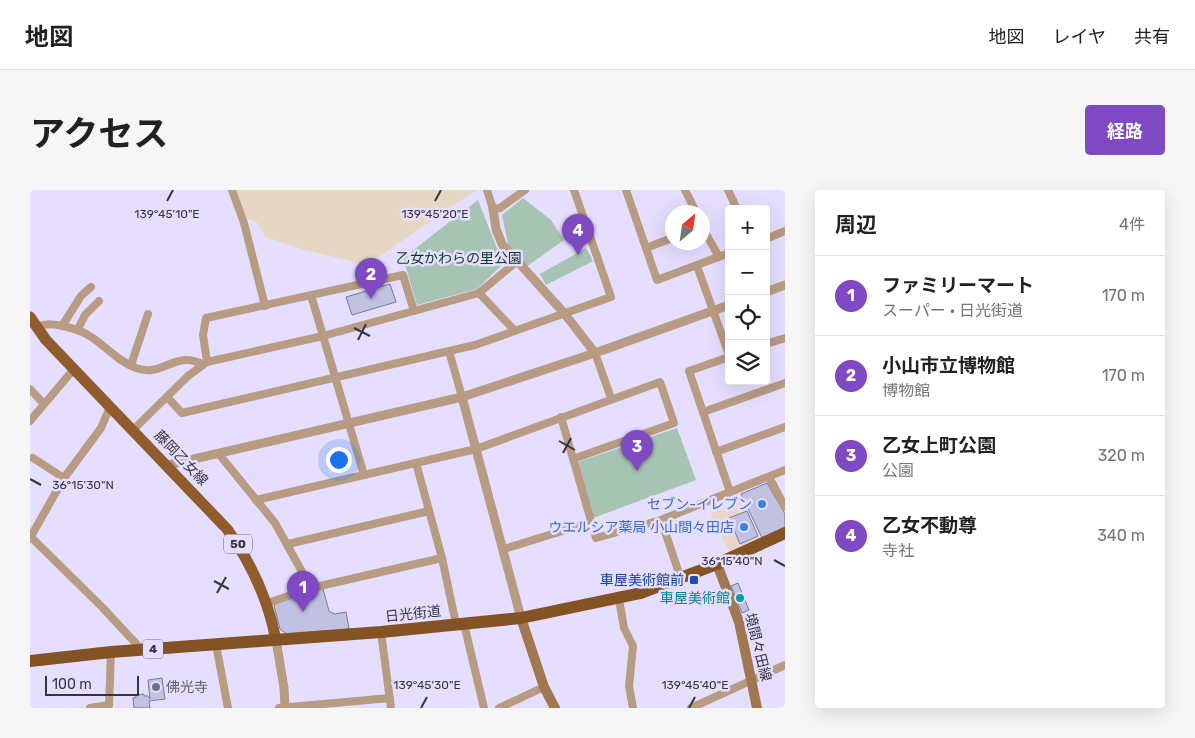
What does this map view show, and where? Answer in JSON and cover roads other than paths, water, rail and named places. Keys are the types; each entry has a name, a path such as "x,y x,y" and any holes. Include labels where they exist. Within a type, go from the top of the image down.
{"highway":[{"name":"日光街道","path":"30,661 111,652 381,632 521,618 619,599 682,578 785,533"}],"main road":[{"name":"藤岡乙女線","path":"30,317 36,327 74,369 168,465 227,529 245,554 268,604 276,640"},
{"name":"境間々田線","path":"717,564 739,622 757,708"},
{"path":"521,618 544,687 555,708"}],"street":[{"path":"232,190 244,223 265,306"},
{"path":"487,190 494,209 499,238 516,262 564,313 594,353 611,398"},
{"path":"494,209 500,208 525,190"},
{"path":"167,397 182,412 475,345 611,297 574,190"},
{"path":"628,190 657,280 725,255"},
{"path":"685,190 692,205"},
{"path":"728,190 736,205"},
{"path":"770,237 785,231"},
{"path":"646,248 665,241"},
{"path":"710,241 719,257"},
{"path":"36,327 47,324 78,329 93,336 122,361 147,370 159,370 188,360 205,363 323,336 479,293 516,262"},
{"path":"697,266 725,345"},
{"path":"205,363 203,335 206,318 403,274 414,311"},
{"path":"770,291 785,285"},
{"path":"62,326 80,296 91,287"},
{"path":"479,293 515,331"},
{"path":"311,295 364,475"},
{"path":"78,329 85,315 99,301"},
{"path":"168,465 462,397 725,307"},
{"path":"131,365 148,314"},
{"path":"770,343 785,338"},
{"path":"450,351 521,618"},
{"path":"725,358 689,371 730,492"},
{"path":"133,430 205,363"},
{"path":"30,421 74,369"},
{"path":"256,500 476,449 611,398 660,382 674,423 573,459"},
{"path":"703,412 785,383"},
{"path":"30,389 44,404"},
{"path":"110,406 102,428 64,478 30,538 103,608 141,650"},
{"path":"560,417 596,538 661,520 785,470"},
{"path":"716,452 785,427"},
{"path":"218,453 288,544 311,588"},
{"path":"33,458 64,478"},
{"path":"416,463 484,708"},
{"path":"769,477 785,507"},
{"path":"288,544 429,511"},
{"path":"661,520 682,578"},
{"path":"504,549 591,522"},
{"path":"268,604 311,588 442,558"},
{"path":"619,599 624,628 633,646 629,686 633,708"},
{"path":"381,632 391,708"},
{"path":"276,640 284,688 283,708 390,698"},
{"path":"216,645 228,708"},
{"path":"90,708 109,705 111,652"},
{"path":"691,708 785,664"},
{"path":"499,708 544,687"}],"place":[{"name":"乙女不動尊","path":"578,255"},
{"name":"小山市立博物館","path":"371,299"},
{"name":"乙女上町公園","path":"637,471"},
{"name":"セブン-イレブン","path":"762,504"},
{"name":"ウエルシア薬局 小山間々田店","path":"744,527"},
{"name":"車屋美術館前","path":"694,580"},
{"name":"車屋美術館","path":"740,598"},
{"name":"ファミリーマート","path":"303,612"},
{"name":"佛光寺","path":"156,687"}],"park label":[{"name":"乙女かわらの里公園","path":"459,258"}]}
